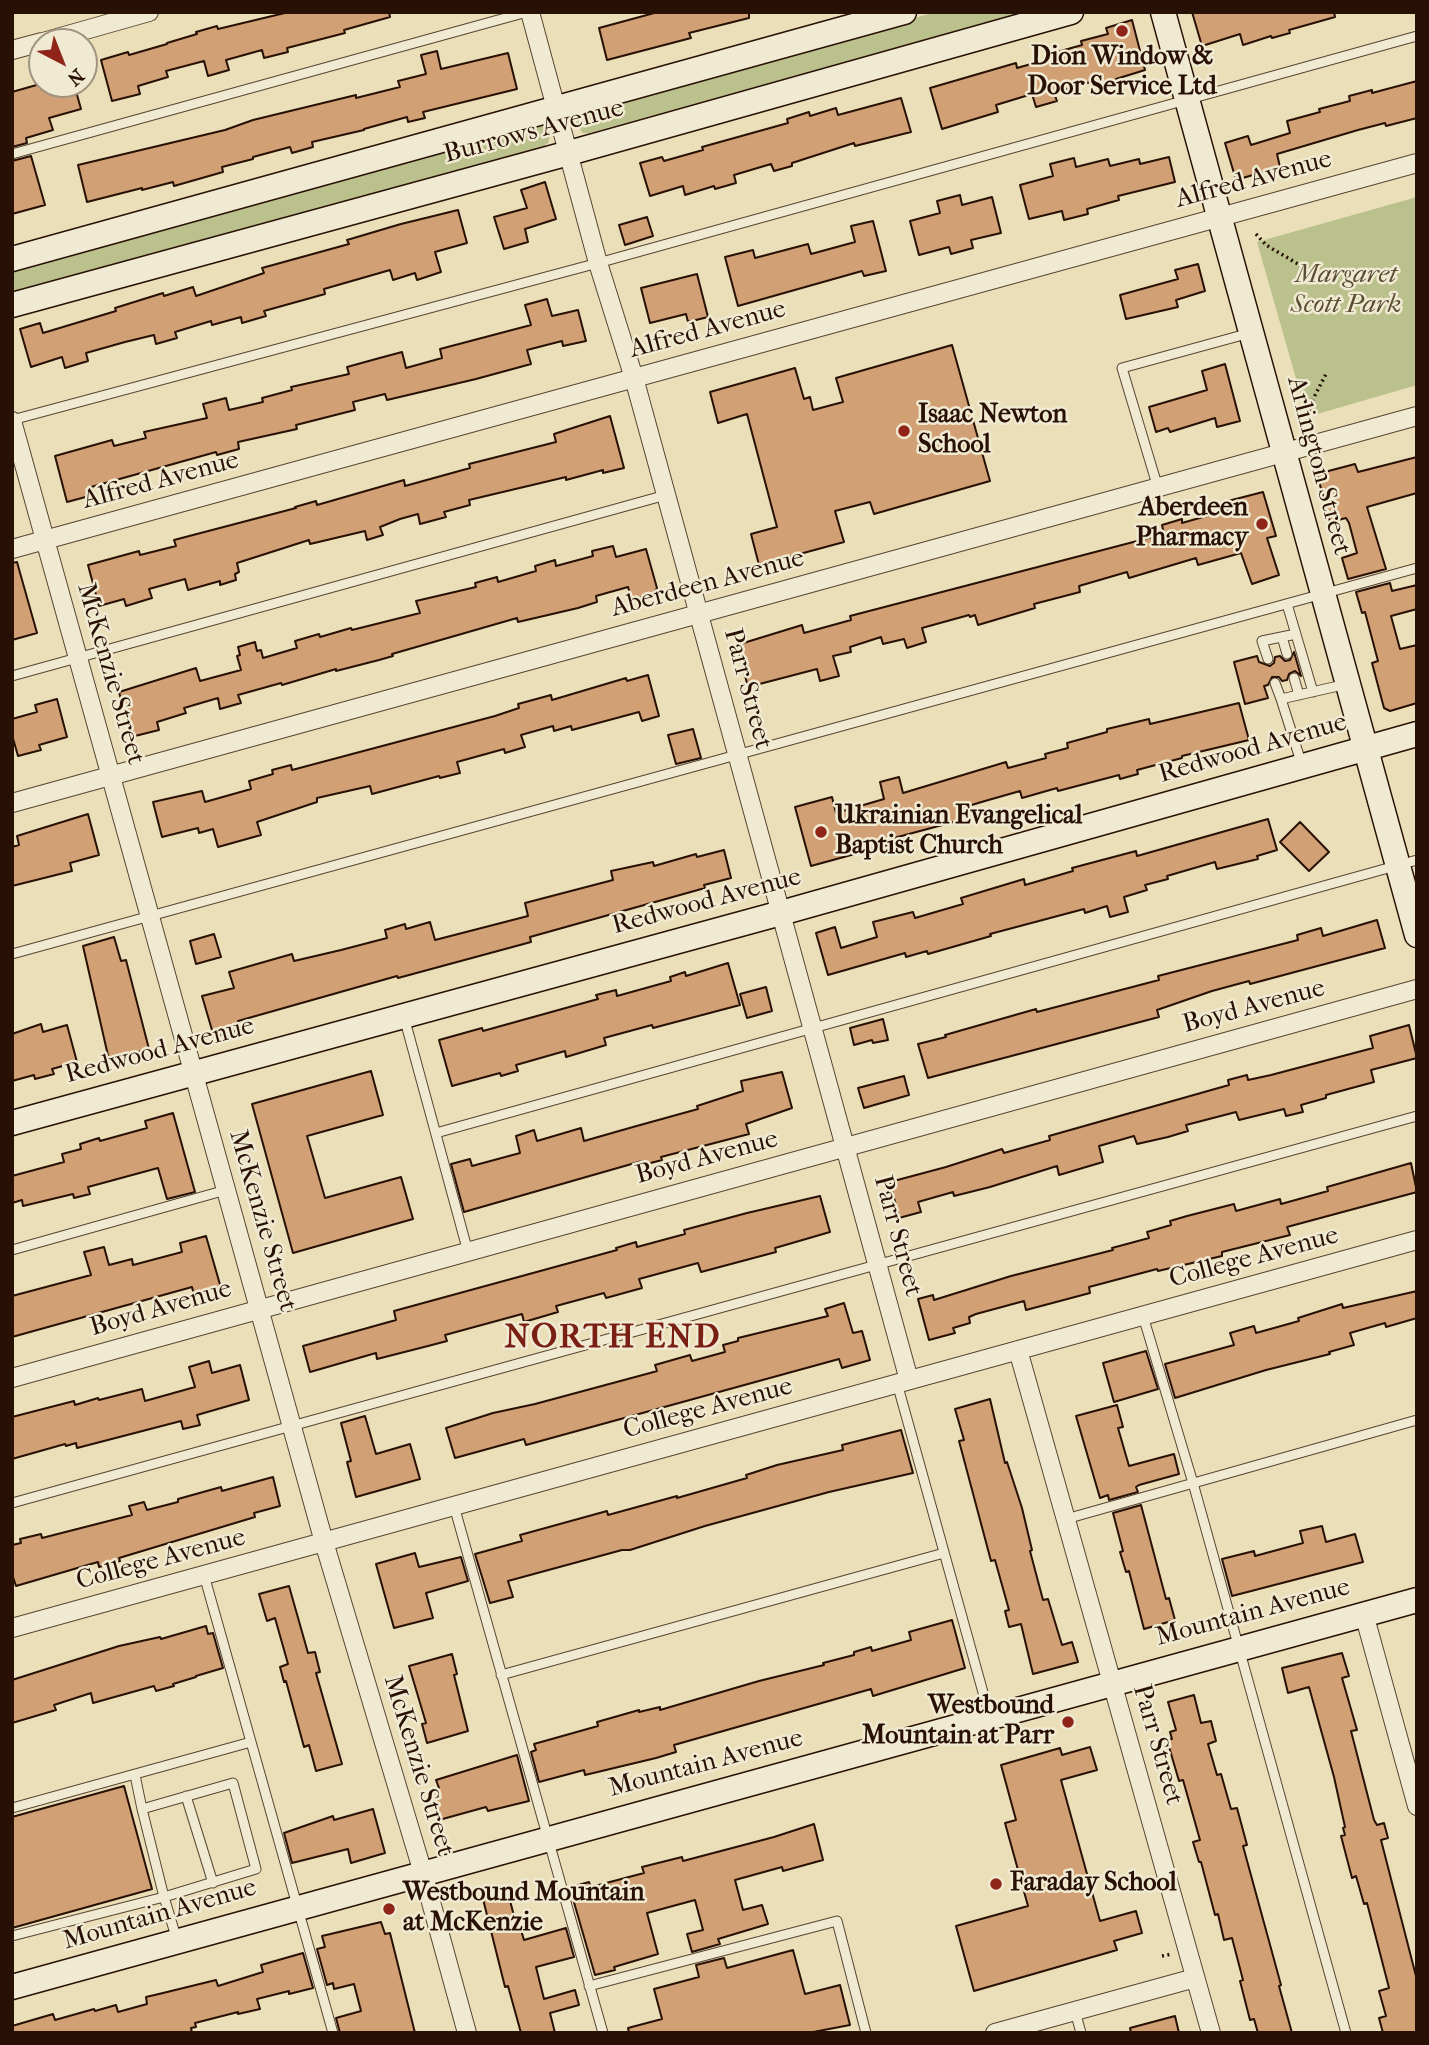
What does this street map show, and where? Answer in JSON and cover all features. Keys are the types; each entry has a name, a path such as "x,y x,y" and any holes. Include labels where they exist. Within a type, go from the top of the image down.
{"street":[{"path":"92,28 149,12"},
{"name":"Parr Street","path":"528,12 598,263 634,378 846,1147 878,1264 903,1382"},
{"name":"Burrows Avenue","path":"12,259 904,12"},
{"name":"Burrows Avenue","path":"12,305 1071,12"},
{"name":"Arlington Street","path":"1163,12 1322,595 1366,748 1407,863 1417,935"},
{"name":"Alfred Avenue","path":"12,549 1417,163"},
{"name":"Aberdeen Avenue","path":"12,803 1417,416"},
{"name":"McKenzie Street","path":"12,421 80,657 324,1542 467,2033"},
{"name":"Redwood Avenue","path":"12,1123 781,913 1417,734"},
{"name":"Boyd Avenue","path":"12,1378 1417,989"},
{"name":"College Avenue","path":"12,1628 1417,1240"},
{"name":"Parr Street","path":"1018,1350 1211,2033"},
{"name":"Mountain Avenue","path":"12,1987 1417,1600"},
{"path":"1364,1614 1417,1806"},
{"path":"995,2033 1195,1978"}],"lane":[{"path":"12,154 528,12"},
{"path":"12,421 598,263 1417,36"},
{"path":"1158,488 1122,368 1251,333"},
{"path":"12,676 666,495"},
{"path":"12,954 1417,568"},
{"path":"1287,604 1313,692"},
{"path":"1268,659 1262,641 1296,634"},
{"path":"1282,637 1287,654"},
{"path":"1294,678 1299,695"},
{"path":"1275,683 1303,766"},
{"path":"1281,699 1349,684"},
{"path":"436,1133 1407,863"},
{"path":"404,1015 468,1252"},
{"path":"12,1503 1417,1116"},
{"path":"12,1250 226,1190"},
{"path":"1143,1315 1193,1483 1346,2033"},
{"path":"903,1382 944,1553 989,1716"},
{"path":"1066,1518 1417,1420"},
{"path":"454,1506 603,2033"},
{"path":"501,1675 944,1553"},
{"path":"204,1575 333,2033"},
{"path":"12,1808 251,1742"},
{"path":"135,1775 177,1941"},
{"path":"12,1936 164,1897 256,1869 233,1783 142,1808"},
{"path":"186,1796 213,1883"},
{"path":"589,1986 837,1922 866,2033"},
{"path":"1075,2011 1081,2033"}],"path":[{"path":"1256,234 1266,244 1298,264"},
{"path":"1309,417 1311,403 1326,374"}],"green space":[{"path":"936,12 1025,12 589,133 583,133 575,124 577,113 583,110"},
{"path":"541,124 551,134 548,143 543,147 12,293 12,269"},
{"name":"Margaret Scott Park","path":"1417,197 1417,385 1307,417 1257,242"}],"building":[{"path":"289,12 389,12 390,17 344,30 345,33 287,48 288,52 264,58 262,50 226,60 229,70 208,76 204,61 166,71 168,77 138,86 140,94 112,101 101,60 167,44 217,26 218,29"},
{"path":"658,12 749,12 749,18 689,33 691,38 607,60 599,28"},
{"path":"1192,12 1334,12 1335,17 1289,30 1290,33 1243,45 1240,34 1202,46"},
{"path":"1132,20 1145,70 1116,79 1117,83 1099,88 1097,80 1054,93 1057,101 1036,107 1032,94 996,105 998,112 942,129 930,88 1016,63 1017,68 1052,58 1050,54 1082,45 1081,41 1108,34 1106,28"},
{"path":"437,51 441,69 508,53 517,89 423,112 425,118 408,122 407,117 312,142 313,147 292,153 290,147 253,157 222,167 223,172 174,186 173,182 87,202 78,165 356,95 356,98 400,87 398,81 426,74 421,55"},
{"path":"1417,81 1417,118 1386,126 1385,123 1277,154 1280,167 1236,180 1225,143 1248,136 1251,145 1290,133 1287,121 1350,101 1349,96"},
{"path":"28,87 28,98 78,98 81,109 49,118 53,130 26,138 27,143 12,147 12,92"},
{"path":"901,98 911,132 855,146 854,143 774,171 771,164 734,175 736,183 715,189 714,186 685,195 683,186 650,196 640,163 662,157 664,161 703,150 702,147 788,123 787,119 809,112 810,116 836,108 838,115"},
{"path":"31,156 45,205 12,214 12,161"},
{"path":"1169,157 1175,182 1118,196 1119,200 1087,209 1088,214 1064,220 1062,211 1029,219 1020,185 1053,176 1050,164 1074,158 1076,167 1108,159 1110,166 1139,159 1140,164"},
{"path":"545,182 556,219 525,229 528,242 504,249 494,217 527,208 521,190"},
{"path":"960,195 962,205 992,197 1001,233 971,240 973,248 951,254 949,247 919,255 910,221 940,213 937,201"},
{"path":"458,210 467,243 435,252 441,272 417,280 415,273 393,280 390,270 324,289 325,294 264,311 266,316 242,323 241,317 212,325 211,321 175,332 177,338 156,344 154,335 86,353 88,361 65,368 62,357 31,367 20,329 40,323 43,333 116,311 115,308 163,293 164,296 193,287 196,296 264,273 262,268 349,244 347,240"},
{"path":"647,217 653,236 625,245 619,225"},
{"path":"873,221 886,271 864,276 862,271 738,306 725,257 753,250 755,258 808,244 811,254 855,242 851,226"},
{"path":"1198,264 1205,291 1176,300 1178,307 1126,319 1120,295 1178,279 1175,270"},
{"path":"697,274 708,317 688,322 686,314 650,323 641,288"},
{"path":"547,299 552,316 578,310 586,341 563,346 562,341 527,350 531,364 476,379 387,400 385,394 353,402 355,410 296,425 297,429 238,442 239,449 217,455 216,452 91,487 93,495 67,502 55,456 112,440 114,446 146,438 144,432 207,418 203,404 226,398 229,410 263,402 262,398 292,390 291,387 349,374 347,367 402,352 406,368 442,358 440,349 531,325 525,305"},
{"path":"952,345 990,481 874,514 870,502 835,511 844,542 759,565 751,534 777,527 747,414 718,423 710,392 795,368 804,399 810,397 813,410 843,402 836,378"},
{"path":"1225,364 1240,421 1217,427 1215,418 1170,432 1168,428 1156,432 1149,407 1207,390 1202,371"},
{"path":"610,416 624,468 603,473 603,470 566,480 566,477 469,500 470,505 444,512 446,517 420,524 418,514 400,519 380,527 383,535 367,540 365,531 310,544 309,540 237,563 239,572 235,574 236,580 220,585 220,581 188,590 185,579 149,589 152,598 126,606 124,599 99,606 88,565 139,551 140,555 176,546 174,540 316,501 317,505 404,480 405,486 470,468 469,464 556,442 554,434"},
{"path":"1417,457 1417,493 1367,507 1386,569 1348,579 1342,558 1357,553 1349,523 1346,518 1330,522 1317,474 1355,464 1358,472"},
{"path":"1263,492 1276,536 1267,538 1279,575 1252,584 1241,553 1198,565 1196,558 1129,578 1127,572 1079,586 1080,592 1034,604 1035,608 978,625 975,615 969,615 922,628 926,642 907,648 904,639 883,644 881,637 850,647 851,652 833,656 839,676 820,681 817,669 748,687 737,645 802,625 804,633 851,620 850,616 1164,534 1162,525 1182,519 1182,523 1231,509 1228,501"},
{"path":"613,546 616,557 646,549 657,588 653,594 632,600 628,587 596,596 597,602 578,608 518,622 517,618 379,660 238,695 241,703 220,709 218,698 184,708 186,713 157,722 159,730 131,737 119,692 196,668 200,681 241,670 237,656 240,655 238,647 255,642 257,651 261,650 263,658 297,648 295,641 319,634 320,637 420,613 416,601 476,587 475,583 497,577 498,582 536,571 535,566 555,560 556,566 593,556 592,551"},
{"path":"17,562 37,633 12,640 12,563"},
{"path":"1390,583 1392,591 1417,585 1417,609 1391,616 1400,649 1417,645 1417,703 1390,711 1384,708 1372,663 1378,661 1365,612 1362,613 1356,592"},
{"path":"1294,652 1301,676 1295,671 1289,674 1287,680 1272,677 1268,685 1264,686 1268,698 1245,704 1234,662 1257,656 1259,662 1270,666 1275,657 1290,660"},
{"path":"648,675 659,716 642,721 639,712 572,730 571,726 554,731 553,726 521,735 525,747 505,753 504,749 457,762 460,773 372,794 370,786 317,798 317,802 257,822 261,835 218,847 213,829 199,833 198,828 162,837 153,802 202,791 205,802 251,789 249,781 273,774 272,770 291,765 292,770 495,716 519,708 518,704 551,695 552,700 626,678 627,681"},
{"path":"57,699 67,737 39,745 41,750 18,756 12,735 12,719 37,712 35,705"},
{"path":"1239,703 1249,740 1182,756 1137,770 1138,774 1120,779 1119,775 1022,798 1020,791 985,801 958,809 961,820 894,838 895,843 811,866 795,807 832,797 836,813 884,799 880,782 899,777 903,793 1006,762 1008,768 1046,758 1045,754 1068,748 1067,743 1107,732 1107,729 1149,719 1150,724"},
{"path":"693,729 701,758 676,764 668,735"},
{"path":"88,814 99,855 70,863 72,871 12,886 12,847 19,845 17,836"},
{"path":"1268,819 1277,850 1257,856 1258,859 1217,869 1215,862 1145,885 1147,890 1124,897 1128,912 1110,917 1107,906 1085,913 1084,909 928,954 927,951 906,957 905,953 828,975 816,933 835,927 841,948 877,937 873,922 913,912 915,918 963,904 961,898 1024,879 1025,885 1073,871 1072,868 1136,851 1137,856"},
{"path":"1300,822 1329,852 1309,871 1280,842"},
{"path":"724,850 731,878 704,885 705,888 530,937 531,942 238,1021 240,1030 214,1037 202,996 234,988 229,972 292,954 294,961 387,938 385,930 405,924 406,929 430,922 435,940 528,916 525,903 613,880 611,871 653,862 654,866 696,854 697,857"},
{"path":"1377,920 1385,948 1250,984 1249,981 1212,991 1157,1010 1159,1017 928,1078 918,1044 1036,1009 1037,1012 1159,980 1158,976 1298,940 1297,935 1321,928 1323,936"},
{"path":"214,934 221,957 196,964 190,941"},
{"path":"114,937 121,961 126,960 149,1049 109,1060 83,946"},
{"path":"728,963 740,1005 604,1038 606,1045 566,1057 565,1051 516,1065 518,1071 452,1086 439,1040 482,1028 483,1031 598,999 596,995 616,990 617,996 671,981 670,977 685,972 686,976"},
{"path":"766,987 772,1011 747,1018 740,994"},
{"path":"883,1019 888,1040 873,1043 872,1040 854,1045 850,1028"},
{"path":"41,1024 43,1032 67,1025 77,1062 52,1069 54,1074 35,1079 34,1075 12,1081 12,1034"},
{"path":"1409,1025 1417,1058 1371,1070 1374,1082 1301,1105 1303,1112 1286,1116 1284,1109 1239,1120 1236,1112 1186,1125 1188,1131 1168,1137 1137,1144 1134,1136 1099,1146 1103,1162 1059,1175 1057,1166 954,1196 953,1192 918,1202 921,1212 899,1218 890,1182 1002,1149 1004,1153 1050,1140 1049,1136 1229,1085 1228,1080 1247,1075 1248,1080 1271,1075 1373,1048 1370,1036"},
{"path":"371,1071 383,1115 307,1136 325,1198 401,1177 413,1219 293,1253 252,1104"},
{"path":"782,1072 792,1108 746,1124 749,1134 661,1157 662,1160 643,1165 642,1161 464,1212 451,1164 470,1159 472,1166 520,1153 516,1136 534,1130 537,1141 581,1128 584,1141 698,1109 697,1106 743,1091 741,1081"},
{"path":"904,1076 909,1095 864,1108 858,1088"},
{"path":"173,1113 195,1192 167,1199 158,1168 88,1187 90,1194 74,1198 73,1194 23,1206 22,1200 12,1203 12,1176 64,1162 62,1154 81,1149 80,1144 147,1128 145,1121"},
{"path":"1411,1163 1417,1192 1287,1227 1290,1235 1222,1252 1222,1256 1089,1287 1090,1293 1026,1310 1024,1301 976,1314 969,1317 970,1323 953,1328 955,1333 929,1340 918,1299 933,1295 934,1300 1011,1276 1113,1250 1112,1248 1149,1238 1147,1232 1171,1225 1170,1221 1187,1216 1234,1204 1236,1211 1280,1199 1281,1204 1328,1191 1327,1187"},
{"path":"820,1196 830,1232 775,1248 776,1252 701,1272 698,1263 639,1279 642,1288 606,1298 604,1293 556,1306 558,1312 524,1322 522,1314 445,1335 447,1341 377,1359 376,1353 310,1372 303,1346 396,1320 394,1311 617,1250 616,1248 636,1242 637,1247 685,1234 684,1230"},
{"path":"206,1236 221,1288 194,1295 192,1287 12,1337 12,1296 91,1275 84,1252 104,1247 109,1265 132,1259 133,1265 182,1252 180,1243"},
{"path":"1417,1291 1417,1318 1386,1327 1385,1323 1350,1333 1354,1345 1329,1352 1330,1354 1175,1398 1165,1364 1234,1345 1230,1333 1254,1326 1256,1333 1299,1321 1298,1318 1342,1304 1343,1308"},
{"path":"844,1303 853,1333 862,1331 870,1360 842,1368 839,1359 526,1445 524,1439 455,1458 446,1428 493,1413 657,1371 655,1365 690,1355 692,1361 725,1352 723,1345 738,1341 738,1338 828,1316 825,1309"},
{"path":"1146,1351 1158,1389 1114,1402 1103,1363"},
{"path":"209,1361 212,1373 240,1365 249,1400 197,1415 200,1425 183,1429 181,1421 77,1448 76,1443 65,1444 12,1459 12,1417 74,1401 75,1405 142,1389 145,1401 195,1387 189,1367"},
{"path":"990,1399 1005,1463 1007,1462 1022,1508 1043,1600 1048,1599 1062,1645 1072,1642 1078,1662 1033,1674 1021,1624 1009,1627 1005,1611 1009,1610 995,1560 991,1561 959,1441 964,1440 955,1409"},
{"path":"1117,1405 1123,1427 1118,1428 1129,1466 1174,1454 1179,1474 1139,1485 1136,1487 1138,1492 1109,1500 1108,1495 1100,1498 1076,1416"},
{"path":"365,1416 376,1454 410,1444 420,1479 356,1497 347,1462 351,1461 341,1423"},
{"path":"901,1430 913,1473 829,1492 630,1550 508,1581 513,1597 490,1603 475,1554 522,1541 520,1535 607,1511 608,1515 677,1498 747,1478 746,1475 777,1465 843,1450 842,1445"},
{"path":"273,1477 280,1506 254,1513 255,1517 119,1558 120,1561 99,1567 98,1562 16,1586 12,1574 12,1545 21,1543 20,1539 41,1534 42,1538 132,1515 129,1506 144,1502 147,1510 221,1487 222,1491"},
{"path":"1141,1505 1166,1599 1169,1598 1175,1620 1144,1629 1129,1571 1126,1572 1120,1552 1123,1551 1113,1513"},
{"path":"1322,1526 1326,1542 1355,1534 1363,1562 1232,1596 1222,1559 1254,1551 1255,1556 1303,1543 1300,1531"},
{"path":"415,1553 419,1567 461,1557 468,1581 426,1593 433,1618 394,1628 376,1564"},
{"path":"289,1586 308,1653 315,1652 320,1672 316,1673 342,1764 316,1771 309,1745 304,1747 286,1681 284,1682 280,1667 288,1664 275,1618 267,1621 259,1594"},
{"path":"952,1620 965,1668 873,1696 871,1689 674,1745 676,1752 656,1758 585,1775 584,1770 539,1782 531,1752 536,1750 534,1744 598,1726 597,1722 639,1710 660,1707 660,1710 824,1665 823,1663 854,1655 854,1652 871,1647 872,1651 911,1640 909,1632"},
{"path":"206,1626 208,1634 213,1633 223,1668 156,1691 154,1686 93,1703 91,1693 54,1705 56,1710 12,1723 12,1680 119,1646 160,1637 161,1639"},
{"path":"1342,1653 1349,1676 1342,1678 1357,1730 1351,1731 1374,1820 1377,1825 1384,1823 1388,1838 1381,1840 1417,1980 1417,2033 1383,2033 1379,2018 1386,2016 1379,1991 1389,1988 1367,1903 1364,1904 1356,1876 1352,1878 1341,1836 1345,1835 1345,1827 1334,1777 1309,1687 1288,1693 1282,1668"},
{"path":"452,1654 457,1674 454,1675 468,1731 427,1743 422,1724 426,1723 409,1666"},
{"path":"1194,1695 1201,1723 1211,1721 1216,1741 1208,1744 1217,1775 1221,1774 1231,1809 1237,1808 1247,1845 1243,1846 1292,2033 1258,2033 1254,2019 1250,2020 1232,1938 1224,1940 1218,1914 1215,1915 1193,1842 1200,1840 1183,1780 1179,1781 1167,1740 1172,1739 1170,1732 1176,1730 1168,1702"},
{"path":"1090,1747 1097,1770 1061,1780 1100,1921 1136,1911 1142,1933 1114,1941 1117,1950 974,1991 956,1926 1028,1906 1005,1823 1016,1820 1001,1765 1060,1748 1062,1755"},
{"path":"517,1755 529,1801 488,1811 486,1807 439,1820 431,1790 439,1788 436,1780"},
{"path":"124,1786 152,1889 12,1928 12,1817"},
{"path":"373,1809 385,1853 351,1863 348,1849 292,1863 284,1833 333,1816 334,1820"},
{"path":"814,1824 823,1860 783,1871 782,1867 735,1880 743,1910 762,1905 768,1924 718,1939 720,1944 692,1952 687,1934 703,1930 695,1900 647,1913 658,1954 595,1975 571,1892 576,1891 575,1886 589,1882 591,1887 644,1873 642,1867 682,1857 683,1861"},
{"path":"508,1893 518,1931 521,1930 524,1940 566,1928 574,1957 536,1967 544,1999 575,1990 579,2005 550,2013 555,2033 521,2033 508,1986 505,1987 483,1899"},
{"path":"381,1922 385,1934 390,1933 415,2033 340,2033 336,2018 361,2011 354,1984 334,1989 333,1983 327,1985 317,1949 325,1947 322,1936"},
{"path":"793,1950 805,1994 840,1985 850,2025 808,2033 629,2033 628,2028 662,2019 654,1989 699,1977 696,1965 724,1958 727,1968"},
{"path":"303,1953 313,1988 257,1999 260,2009 195,2023 196,2027 191,2028 192,2033 12,2033 12,2026 53,2014 55,2020 116,2005 118,2012 147,2004 146,1997 216,1980 218,1986 263,1972 261,1965"},
{"path":"1175,2016 1179,2033 1131,2033 1130,2028"}],"place":[{"name":"Dion Window & Door Service Ltd","path":"1122,31"},
{"name":"Isaac Newton School","path":"904,431"},
{"name":"Aberdeen Pharmacy","path":"1262,524"},
{"name":"Ukrainian Evangelical Baptist Church","path":"821,832"},
{"name":"Westbound Mountain at Parr","path":"1068,1722"},
{"name":"Faraday School","path":"996,1884"},
{"name":"Westbound Mountain at McKenzie","path":"389,1909"}],"district":[{"name":"NORTH END","path":"613,1339"}]}
